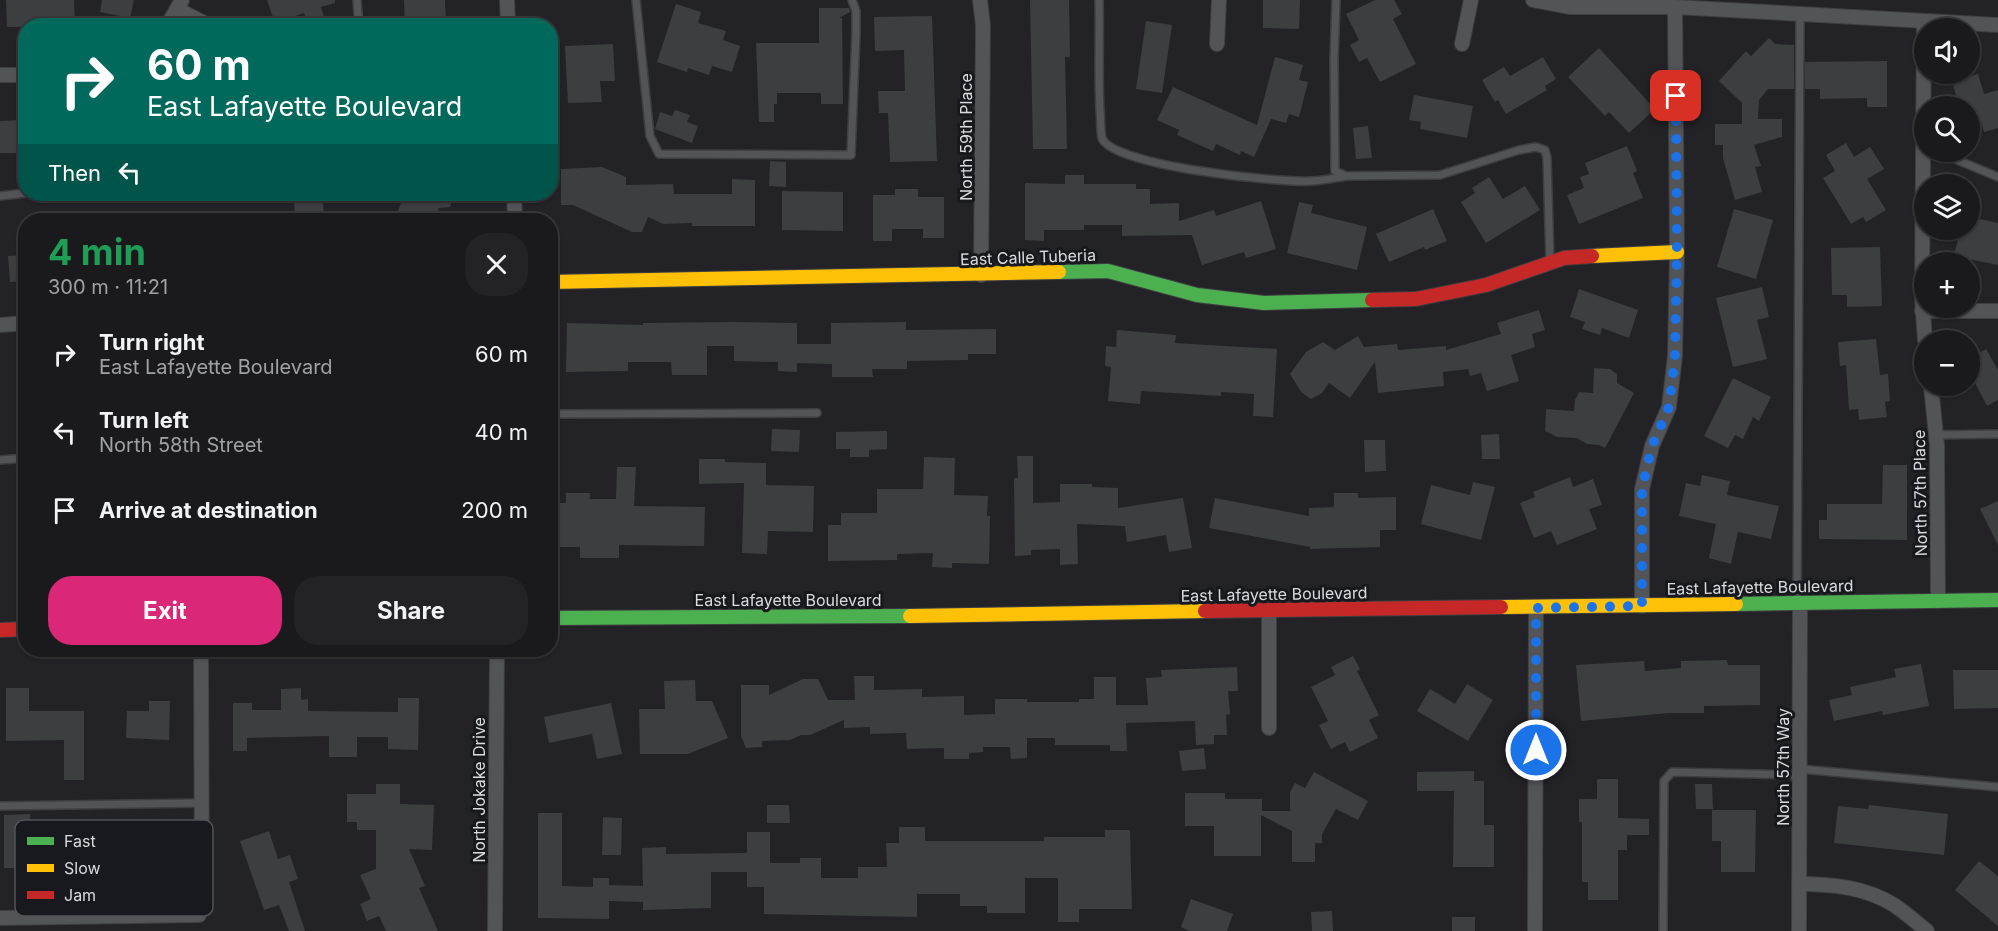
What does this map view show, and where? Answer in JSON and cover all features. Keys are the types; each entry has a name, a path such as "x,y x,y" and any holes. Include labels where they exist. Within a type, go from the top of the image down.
{"street":[{"path":"507,0 508,18"},
{"name":"North 59th Place","path":"980,0 983,25 981,275"},
{"path":"1217,44 1218,0"},
{"path":"1462,44 1471,0"},
{"path":"1533,0 1570,7 1675,7 1914,20"},
{"path":"179,5 198,18"},
{"path":"1642,606 1642,489 1652,446 1669,407 1673,384 1677,252 1675,7"},
{"path":"1980,24 1998,25"},
{"path":"0,75 18,75"},
{"path":"1923,252 1924,162"},
{"name":"East Calle Tuberia","path":"558,282 1108,271 1197,295 1264,303 1416,299 1486,285 1564,258 1677,252"},
{"path":"1980,311 1998,311"},
{"path":"0,325 18,324"},
{"name":"North 57th Place","path":"1932,396 1936,435 1938,601"},
{"name":"East Lafayette Boulevard","path":"558,618 1536,608 1998,600"},
{"name":"North 57th Way","path":"1798,603 1799,931"},
{"path":"1535,931 1536,608"},
{"path":"1269,610 1269,728"},
{"path":"0,630 18,629"},
{"path":"201,657 201,820"},
{"name":"North Jokake Drive","path":"495,931 497,657"},
{"path":"1799,884 1828,884 1853,888 1892,904 1927,931"},
{"path":"0,918 133,916"}],"lane":[{"path":"357,0 358,18"},
{"path":"636,0 650,136 659,154 851,155 856,33 856,11 852,0"},
{"path":"1099,0 1102,137 1106,145 1116,151 1171,166 1224,175 1309,182 1346,176 1440,175 1519,150 1536,147 1545,150 1547,158 1550,263"},
{"path":"1336,0 1333,164 1335,171 1346,176"},
{"path":"1798,603 1800,14"},
{"path":"1962,162 1998,177"},
{"path":"0,196 18,194"},
{"path":"558,414 817,413"},
{"path":"1936,435 1998,434"},
{"path":"0,460 18,459"},
{"path":"1663,931 1664,781 1672,772 1800,772 1998,787"},
{"path":"0,806 201,803"}],"building":[{"path":"6,0 74,0 75,18 18,18 18,27 7,27"},
{"path":"102,0 134,0 130,18 100,12"},
{"path":"267,0 335,0 335,3 321,7 324,18 306,18 304,13 290,18 273,18"},
{"path":"404,0 445,0 446,18 405,18"},
{"path":"1030,0 1069,0 1070,57 1065,57 1067,149 1033,149"},
{"path":"1263,0 1300,0 1299,29 1263,28"},
{"path":"1375,0 1394,0 1402,14 1393,19 1416,64 1380,82 1367,58 1359,62 1350,45 1359,40 1346,14"},
{"path":"676,4 701,12 698,23 726,31 723,40 740,46 732,72 712,66 709,75 688,68 687,72 657,62"},
{"path":"819,8 849,8 850,12 839,18 842,18 843,104 821,104 821,93 777,93 777,104 774,104 774,122 759,122 756,43 819,43"},
{"path":"932,16 937,161 890,162 888,113 879,113 878,91 905,91 904,50 875,51 874,17"},
{"path":"1146,21 1172,25 1162,93 1136,89"},
{"path":"1769,38 1775,44 1794,45 1794,89 1768,89 1759,100 1758,119 1782,119 1782,137 1754,145 1761,166 1755,167 1762,192 1735,200 1723,158 1723,145 1715,145 1715,124 1742,124 1742,103 1719,81 1746,51 1751,56"},
{"path":"613,44 615,81 600,81 602,102 568,103 565,46"},
{"path":"1599,48 1655,109 1629,133 1609,112 1605,116 1568,77"},
{"path":"1275,57 1303,65 1299,80 1308,82 1299,117 1289,114 1286,123 1271,119 1254,157 1241,151 1240,155 1216,144 1213,151 1177,135 1179,130 1157,120 1173,87 1257,125"},
{"path":"1543,57 1556,79 1545,86 1547,90 1506,114 1498,100 1495,102 1482,80 1504,67 1510,76"},
{"path":"1887,61 1887,107 1867,107 1867,98 1820,99 1820,89 1805,89 1805,62"},
{"path":"1980,81 1984,94 1998,90 1998,128 1984,132 1980,121 1980,96 1956,96 1953,84 1980,84"},
{"path":"1414,95 1473,106 1467,138 1420,129 1421,122 1409,120"},
{"path":"675,110 690,115 687,122 698,126 692,143 655,129 660,112 672,116"},
{"path":"18,120 18,153 0,153 0,121"},
{"path":"1368,126 1372,158 1356,159 1353,128"},
{"path":"1846,143 1854,157 1870,147 1884,169 1867,179 1886,210 1866,222 1863,217 1851,224 1823,178 1835,171 1826,155"},
{"path":"1627,146 1637,171 1633,173 1643,198 1579,224 1567,195 1584,188 1580,177 1589,174 1585,163"},
{"path":"770,161 786,162 786,187 769,186"},
{"path":"602,167 626,177 626,185 673,184 674,194 732,194 732,179 755,180 755,226 663,224 648,217 642,232 632,232 573,205 561,205 561,169"},
{"path":"1065,175 1084,175 1084,184 1136,184 1136,189 1150,189 1150,204 1179,203 1179,221 1214,210 1216,216 1261,201 1276,249 1246,258 1244,252 1202,265 1192,235 1122,236 1122,225 1084,225 1084,230 1044,230 1044,241 1025,240 1025,183 1065,184"},
{"path":"1489,177 1503,199 1525,186 1540,210 1486,243 1461,202 1475,193 1472,188"},
{"path":"895,189 918,189 918,197 944,197 944,238 923,238 923,229 892,229 892,241 873,241 873,195 895,195"},
{"path":"782,191 843,192 843,231 782,230"},
{"path":"294,201 323,201 324,213 295,213"},
{"path":"402,201 452,201 450,207 438,208 439,213 397,213"},
{"path":"1299,202 1313,205 1311,213 1367,227 1357,270 1287,253"},
{"path":"1433,209 1447,241 1425,250 1424,247 1389,262 1376,234"},
{"path":"1734,209 1773,220 1756,279 1717,267"},
{"path":"1980,219 1998,223 1998,265 1980,261 1980,252 1955,252 1958,240 1980,240"},
{"path":"1880,247 1882,306 1847,307 1847,295 1832,295 1831,248"},
{"path":"18,255 18,282 10,282 8,256"},
{"path":"1762,287 1769,317 1757,320 1767,359 1733,367 1716,298"},
{"path":"1579,289 1638,310 1629,338 1602,328 1600,335 1582,329 1585,322 1570,317"},
{"path":"1539,310 1545,330 1532,334 1535,347 1511,355 1519,381 1487,391 1481,373 1470,376 1468,369 1443,372 1444,386 1378,393 1375,362 1350,398 1329,383 1322,393 1311,399 1301,392 1290,374 1306,352 1323,342 1335,350 1358,336 1364,347 1397,344 1398,350 1446,346 1446,350 1501,334 1497,323"},
{"path":"906,322 906,330 996,329 996,354 968,354 968,360 907,361 907,369 872,369 873,377 832,377 832,364 797,363 797,372 778,371 778,362 734,361 734,346 707,346 707,375 672,375 671,362 628,362 628,371 566,372 567,323 643,325 643,323 797,323 797,344 831,344 831,323"},
{"path":"1117,330 1176,335 1175,343 1277,349 1273,417 1253,416 1254,394 1221,392 1221,396 1141,391 1140,404 1108,401 1111,367 1105,366 1106,346 1116,347"},
{"path":"1876,339 1880,375 1888,374 1890,401 1885,402 1887,417 1859,420 1858,409 1849,410 1846,365 1840,366 1838,342"},
{"path":"1986,349 1998,370 1998,400 1987,406 1980,392 1980,352"},
{"path":"1594,368 1610,369 1617,374 1617,383 1634,393 1605,448 1587,444 1577,438 1557,437 1545,431 1546,409 1574,411 1575,400 1579,392 1593,393"},
{"path":"1733,378 1771,397 1759,421 1753,417 1743,439 1735,435 1728,448 1704,436"},
{"path":"772,429 800,430 799,452 771,451"},
{"path":"887,431 887,449 869,450 869,457 850,457 850,449 836,449 836,432"},
{"path":"1499,434 1500,459 1482,459 1481,435"},
{"path":"1364,440 1385,440 1386,471 1365,472"},
{"path":"1017,456 1033,456 1033,503 1060,502 1060,484 1092,484 1092,487 1118,488 1118,508 1183,498 1192,548 1169,552 1166,535 1127,542 1125,526 1077,524 1078,564 1060,565 1060,549 1031,550 1031,555 1015,556 1014,478 1018,478"},
{"path":"924,457 955,458 954,495 988,496 989,564 952,563 952,568 932,567 933,553 897,554 897,560 828,561 828,525 841,525 841,513 877,513 877,489 923,489"},
{"path":"699,459 766,463 766,485 814,486 813,532 768,531 767,554 742,553 744,483 699,484"},
{"path":"1883,465 1907,465 1907,540 1819,539 1819,520 1827,520 1827,504 1882,504"},
{"path":"617,467 636,467 634,506 705,507 704,546 619,545 619,558 580,558 580,547 558,547 558,503 566,503 566,493 590,493 590,499 616,499"},
{"path":"1702,475 1730,481 1727,495 1779,506 1771,539 1738,532 1731,564 1709,558 1716,524 1679,516 1686,483 1700,486"},
{"path":"1570,477 1573,487 1593,479 1602,505 1589,509 1597,529 1557,545 1551,531 1534,538 1520,503 1535,497 1533,492"},
{"path":"1473,482 1495,487 1481,540 1421,524 1431,485 1470,495"},
{"path":"1334,493 1358,493 1358,498 1396,497 1396,530 1380,530 1380,547 1310,549 1310,547 1209,528 1215,498 1309,516 1309,508 1334,507"},
{"path":"1998,501 1998,545 1980,509"},
{"path":"1353,656 1360,669 1357,671 1379,715 1369,720 1378,738 1350,752 1345,742 1331,749 1319,725 1328,721 1311,687 1335,675 1331,667"},
{"path":"1727,660 1728,665 1760,665 1760,705 1704,706 1704,713 1669,713 1581,721 1576,665 1644,661 1645,671 1681,668 1681,661"},
{"path":"1921,664 1929,706 1883,715 1882,711 1834,721 1829,700 1852,695 1850,687 1896,677 1894,669"},
{"path":"1237,667 1238,691 1228,691 1230,714 1226,715 1227,735 1214,735 1214,744 1196,745 1195,721 1126,723 1127,751 1110,751 1110,745 1055,745 1055,738 1027,738 1027,758 1011,759 1010,747 983,747 983,752 969,753 969,759 944,759 944,748 907,749 906,733 870,734 870,727 844,728 844,720 810,735 801,735 790,740 762,741 762,747 746,748 741,736 741,685 769,685 769,695 803,679 818,679 828,700 855,700 854,676 874,676 874,690 922,689 922,697 964,696 964,715 995,714 995,699 1027,699 1027,702 1079,702 1079,699 1094,699 1094,677 1116,677 1116,705 1148,705 1146,678 1162,677 1161,670"},
{"path":"1953,670 1998,670 1998,708 1954,709"},
{"path":"695,680 696,701 712,701 728,738 688,754 640,754 639,709 665,709 664,681"},
{"path":"1467,684 1493,700 1468,741 1417,711 1430,689 1455,704"},
{"path":"6,688 29,688 29,711 84,711 84,780 64,780 64,740 6,741"},
{"path":"301,688 301,700 308,699 308,711 398,712 398,698 419,698 418,750 388,749 388,737 357,737 357,757 329,757 329,736 247,738 247,751 233,751 233,703 252,703 252,710 281,710 281,689"},
{"path":"149,701 170,701 169,740 126,738 127,711 149,711"},
{"path":"611,703 622,754 597,759 592,734 549,743 544,717"},
{"path":"1204,748 1206,769 1182,771 1179,751"},
{"path":"1474,771 1474,781 1484,781 1484,825 1494,825 1494,867 1453,867 1454,791 1417,791 1417,772"},
{"path":"1314,772 1368,801 1358,820 1336,809 1322,834 1322,843 1315,843 1315,862 1292,862 1292,831 1261,815 1261,856 1214,856 1214,826 1185,826 1185,793 1225,793 1225,799 1262,799 1262,811 1290,811 1290,792 1295,783 1305,788"},
{"path":"1597,779 1618,779 1618,818 1649,819 1649,835 1627,835 1627,850 1618,850 1618,900 1588,900 1588,882 1582,882 1582,822 1579,822 1579,799 1597,799"},
{"path":"376,784 400,784 400,804 434,805 432,850 409,849 425,886 419,888 438,931 386,931 379,916 367,921 360,904 371,899 360,875 376,869 376,830 357,830 357,822 347,822 347,794 376,794"},
{"path":"1695,784 1712,784 1713,809 1696,809"},
{"path":"767,805 789,805 790,823 767,823"},
{"path":"1869,805 1948,814 1944,855 1834,843 1838,806 1868,809"},
{"path":"1712,810 1756,810 1755,872 1721,872 1721,841 1712,841"},
{"path":"538,813 562,813 562,886 593,887 593,878 609,878 609,885 643,886 642,848 666,847 666,854 747,853 747,832 770,832 770,863 800,863 800,858 821,858 821,878 858,878 858,867 887,867 886,843 899,843 899,827 925,827 925,841 1044,841 1044,837 1105,837 1105,830 1130,830 1132,909 1079,909 1079,922 1058,922 1058,878 1025,878 1025,913 987,913 987,906 960,906 960,894 917,894 917,917 764,914 764,887 747,887 747,872 711,872 711,908 643,910 643,902 609,901 609,919 538,918"},
{"path":"30,814 30,820 15,820 15,868 4,868 4,815"},
{"path":"603,817 622,818 621,855 602,855"},
{"path":"269,831 278,859 290,855 298,879 289,882 305,931 289,931 279,905 264,910 240,841"},
{"path":"1979,861 1998,876 1998,926 1955,890"},
{"path":"1191,899 1233,914 1227,931 1189,931 1181,927"},
{"path":"1332,911 1333,931 1312,931 1311,912"},
{"path":"1452,917 1475,917 1475,931 1452,931"}],"traffic: fast":[{"path":"1059,272 1108,271 1197,295 1264,303 1372,300"},
{"path":"1736,604 1998,600"},
{"path":"558,618 910,616"}],"traffic: slow":[{"path":"1592,256 1677,252"},
{"path":"558,282 1059,272"},
{"path":"1501,607 1736,604"},
{"path":"910,616 1205,611"}],"traffic: jam":[{"path":"1372,300 1416,299 1486,285 1564,258 1592,256"},
{"path":"1205,611 1501,607"},
{"path":"0,630 18,629"}],"route":[{"path":"1536,750 1536,608 1642,606 1642,489 1652,446 1669,407 1675,356 1676,96"}]}
